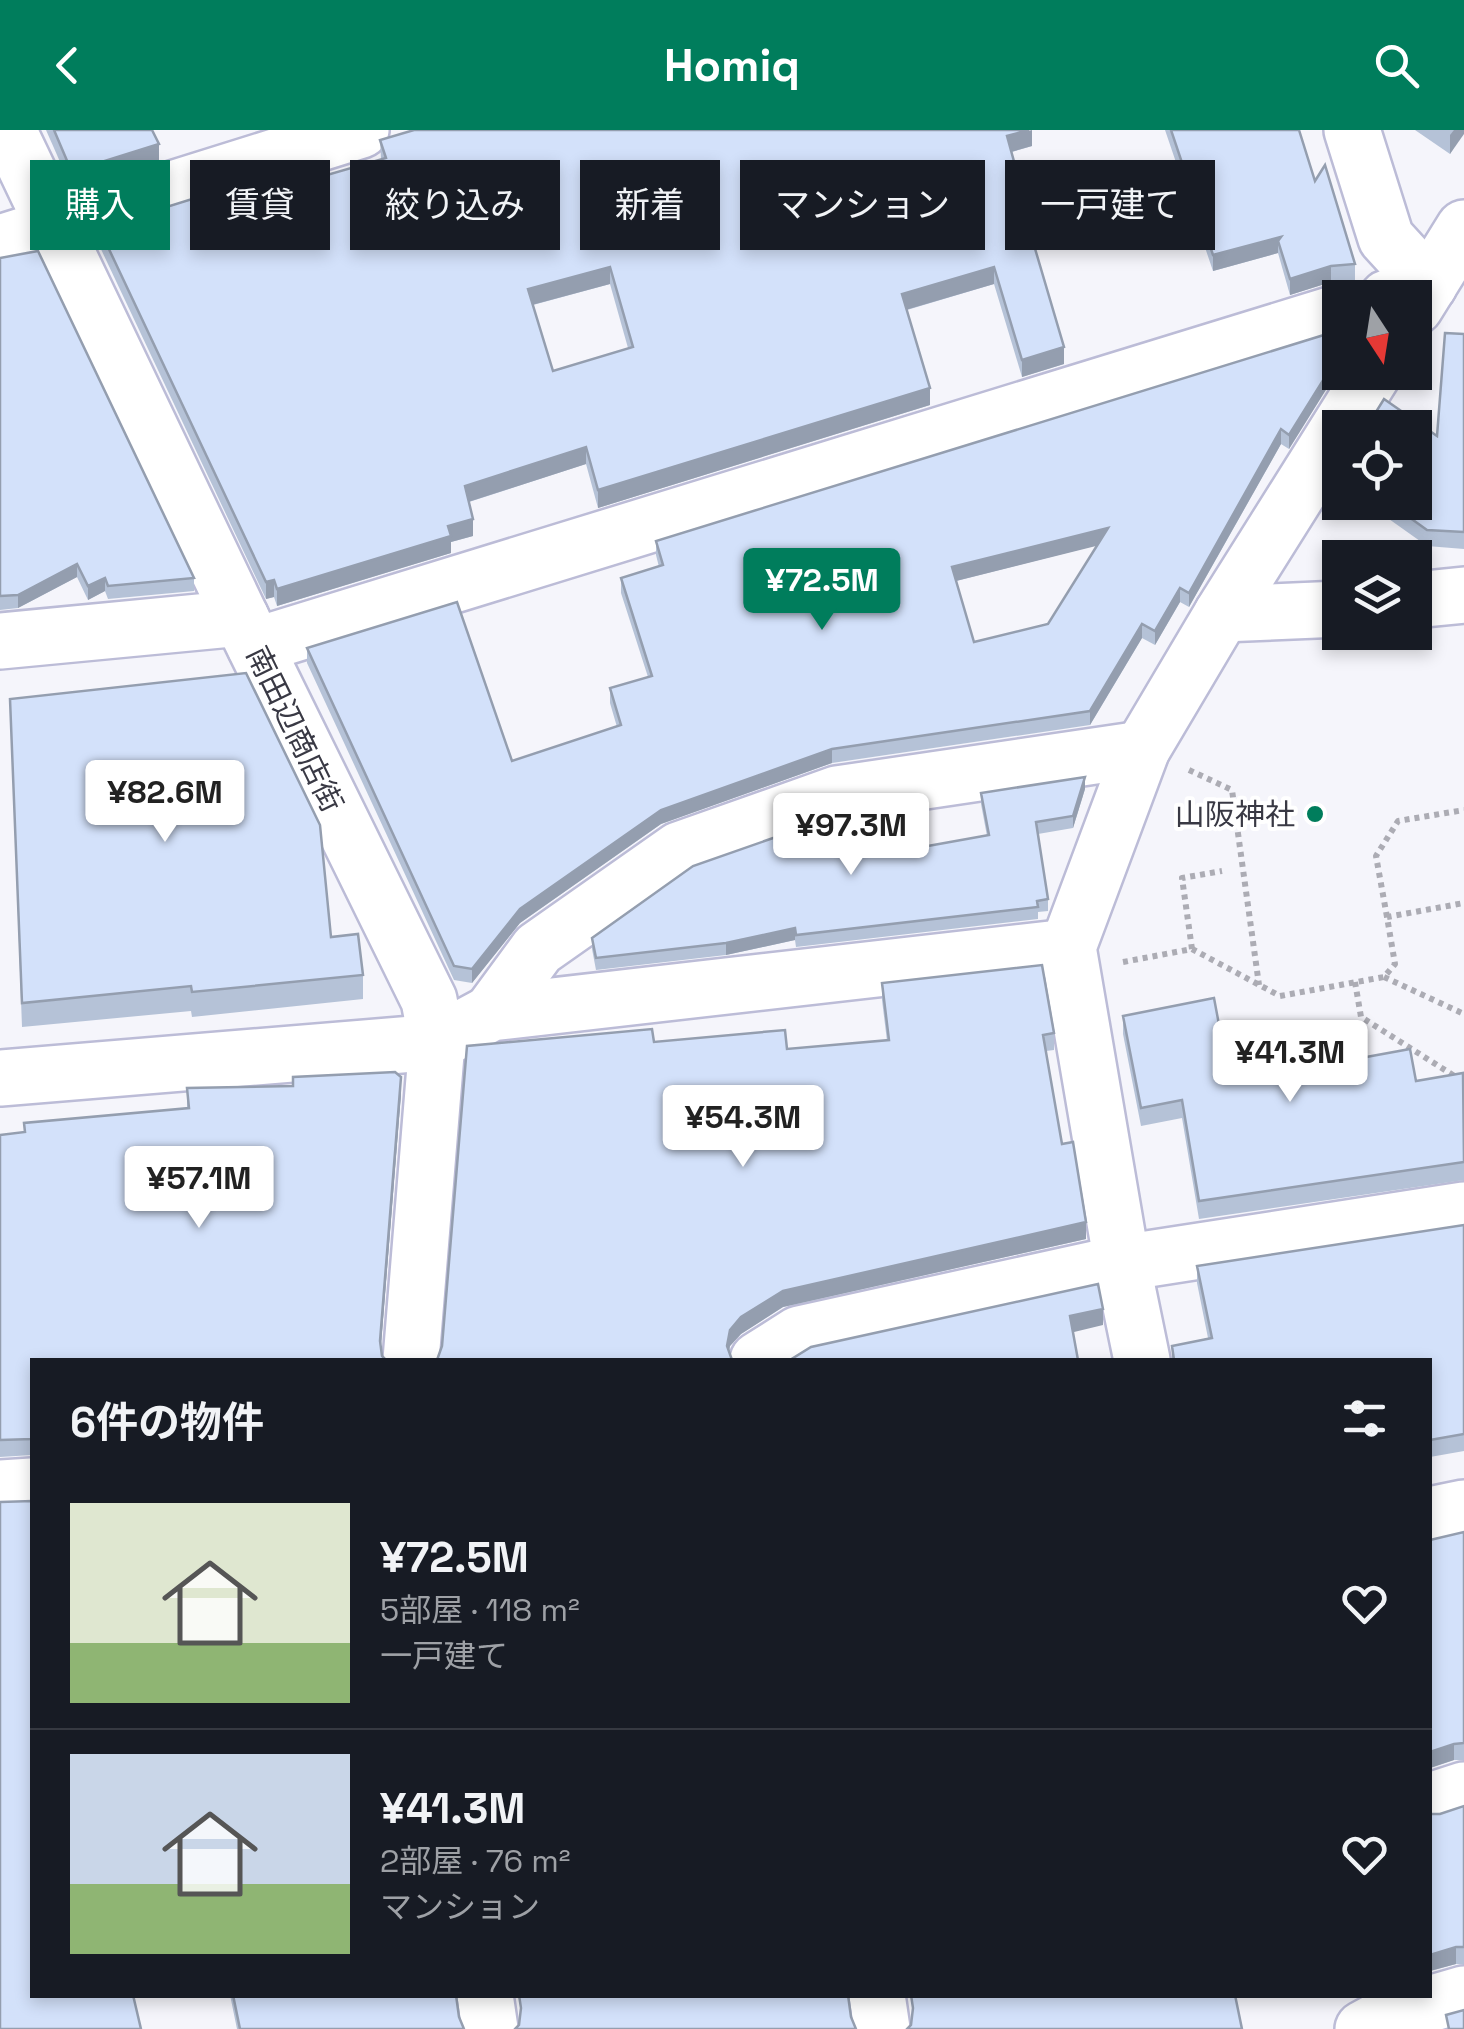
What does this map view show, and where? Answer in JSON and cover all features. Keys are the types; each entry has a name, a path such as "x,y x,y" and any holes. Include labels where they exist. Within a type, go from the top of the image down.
{"street":[{"name":"南田辺商店街","path":"8,130 30,176"},
{"path":"170,190 361,130"},
{"path":"1352,130 1386,238 1404,280"},
{"path":"1423,280 1464,228"},
{"path":"0,243 30,234"},
{"name":"南田辺商店街","path":"65,250 429,1000 438,1042 412,1358"},
{"path":"0,641 248,632 1322,317"},
{"path":"1142,1358 1070,959 1142,748 1363,390"},
{"path":"1432,598 1464,594"},
{"path":"1222,614 1322,610"},
{"path":"491,1013 538,950 679,850 837,794 1142,748"},
{"path":"0,1078 438,1042 491,1013 1070,959"},
{"path":"787,1351 1122,1263 1464,1210"},
{"path":"0,1488 30,1486"},
{"path":"1432,1515 1464,1508"},
{"path":"1432,1800 1464,1790"},
{"path":"1381,2017 1464,1994"},
{"path":"485,1998 490,2029"},
{"path":"877,1998 882,2029"}],"path":[{"path":"1142,748 1232,790 1259,986"},
{"path":"1070,959 1192,949 1280,996 1384,976 1395,964 1376,856 1398,822 1464,810"},
{"path":"1192,949 1182,878 1222,871"},
{"path":"1387,917 1464,903"},
{"path":"1384,976 1464,1014"},
{"path":"1356,982 1361,1017 1464,1082"}],"building":[{"path":"54,130 152,130 159,144 108,160 67,160"},
{"path":"414,130 1029,130 1007,136 1014,160 1005,160 1005,250 1035,250 1064,347 1022,360 994,267 902,294 930,388 598,490 586,447 465,486 473,519 448,526 451,536 277,589 274,580 266,582 109,250 170,250 170,206 190,200 190,250 330,250 330,174 350,168 350,250 560,250 560,160 379,160 386,158 380,140","holes":["610,267 633,347 553,371 528,289"]},
{"path":"1171,130 1299,130 1315,181 1325,165 1355,264 1331,266 1290,279 1278,241 1281,237 1213,255 1215,160 1181,160"},
{"path":"38,251 194,578 108,586 105,578 88,586 77,564 18,595 0,596 0,258"},
{"path":"1445,333 1464,334 1464,532 1427,530 1413,520 1432,520 1432,433 1437,436"},
{"path":"1322,336 1322,382 1289,435 1281,429 1189,593 1180,588 1155,631 1142,624 1090,711 832,749 661,810 520,909 472,969 454,966 307,648 457,602 512,761 621,725 610,688 652,676 621,578 663,565 656,541","holes":["1108,528 1048,624 974,642 952,567"]},
{"path":"1384,399 1400,410 1377,410"},
{"path":"246,673 320,825 331,937 358,934 363,975 192,992 191,986 22,1003 10,699"},
{"path":"1085,777 1073,816 1036,822 1048,899 1037,901 1038,907 796,935 795,928 726,943 596,958 592,938 693,866 845,813 891,806 900,851 989,835 981,793"},
{"path":"1042,965 1054,1033 1043,1035 1062,1144 1073,1142 1086,1222 783,1291 741,1317 730,1330 727,1346 731,1358 438,1358 442,1346 467,1046 652,1029 654,1042 785,1030 787,1049 889,1040 882,983"},
{"path":"1214,998 1223,1046 1333,1026 1339,1062 1410,1049 1416,1081 1463,1073 1464,1162 1199,1201 1182,1100 1141,1108 1123,1016"},
{"path":"395,1072 401,1077 380,1341 384,1358 30,1358 30,1439 0,1440 0,1135 25,1132 24,1123 189,1108 187,1088 293,1086 293,1077"},
{"path":"1464,1225 1464,1434 1432,1440 1432,1358 1174,1358 1172,1346 1212,1338 1197,1266"},
{"path":"1098,1284 1103,1309 1070,1316 1078,1358 793,1358 811,1347"},
{"path":"30,1501 30,1998 134,1998 141,2029 0,2029 0,1502"},
{"path":"1464,1532 1464,1743 1432,1751 1432,1540"},
{"path":"1464,1806 1464,1947 1432,1954 1432,1814"},
{"path":"234,1998 456,1998 464,2029 240,2029"},
{"path":"519,1998 848,1998 856,2029 515,2029"},
{"path":"911,1998 1236,1998 1242,2029 907,2029"},
{"path":"1464,2010 1464,2029 1449,2029 1446,2015"}],"place":[{"name":"山阪神社","path":"1315,814"}]}
